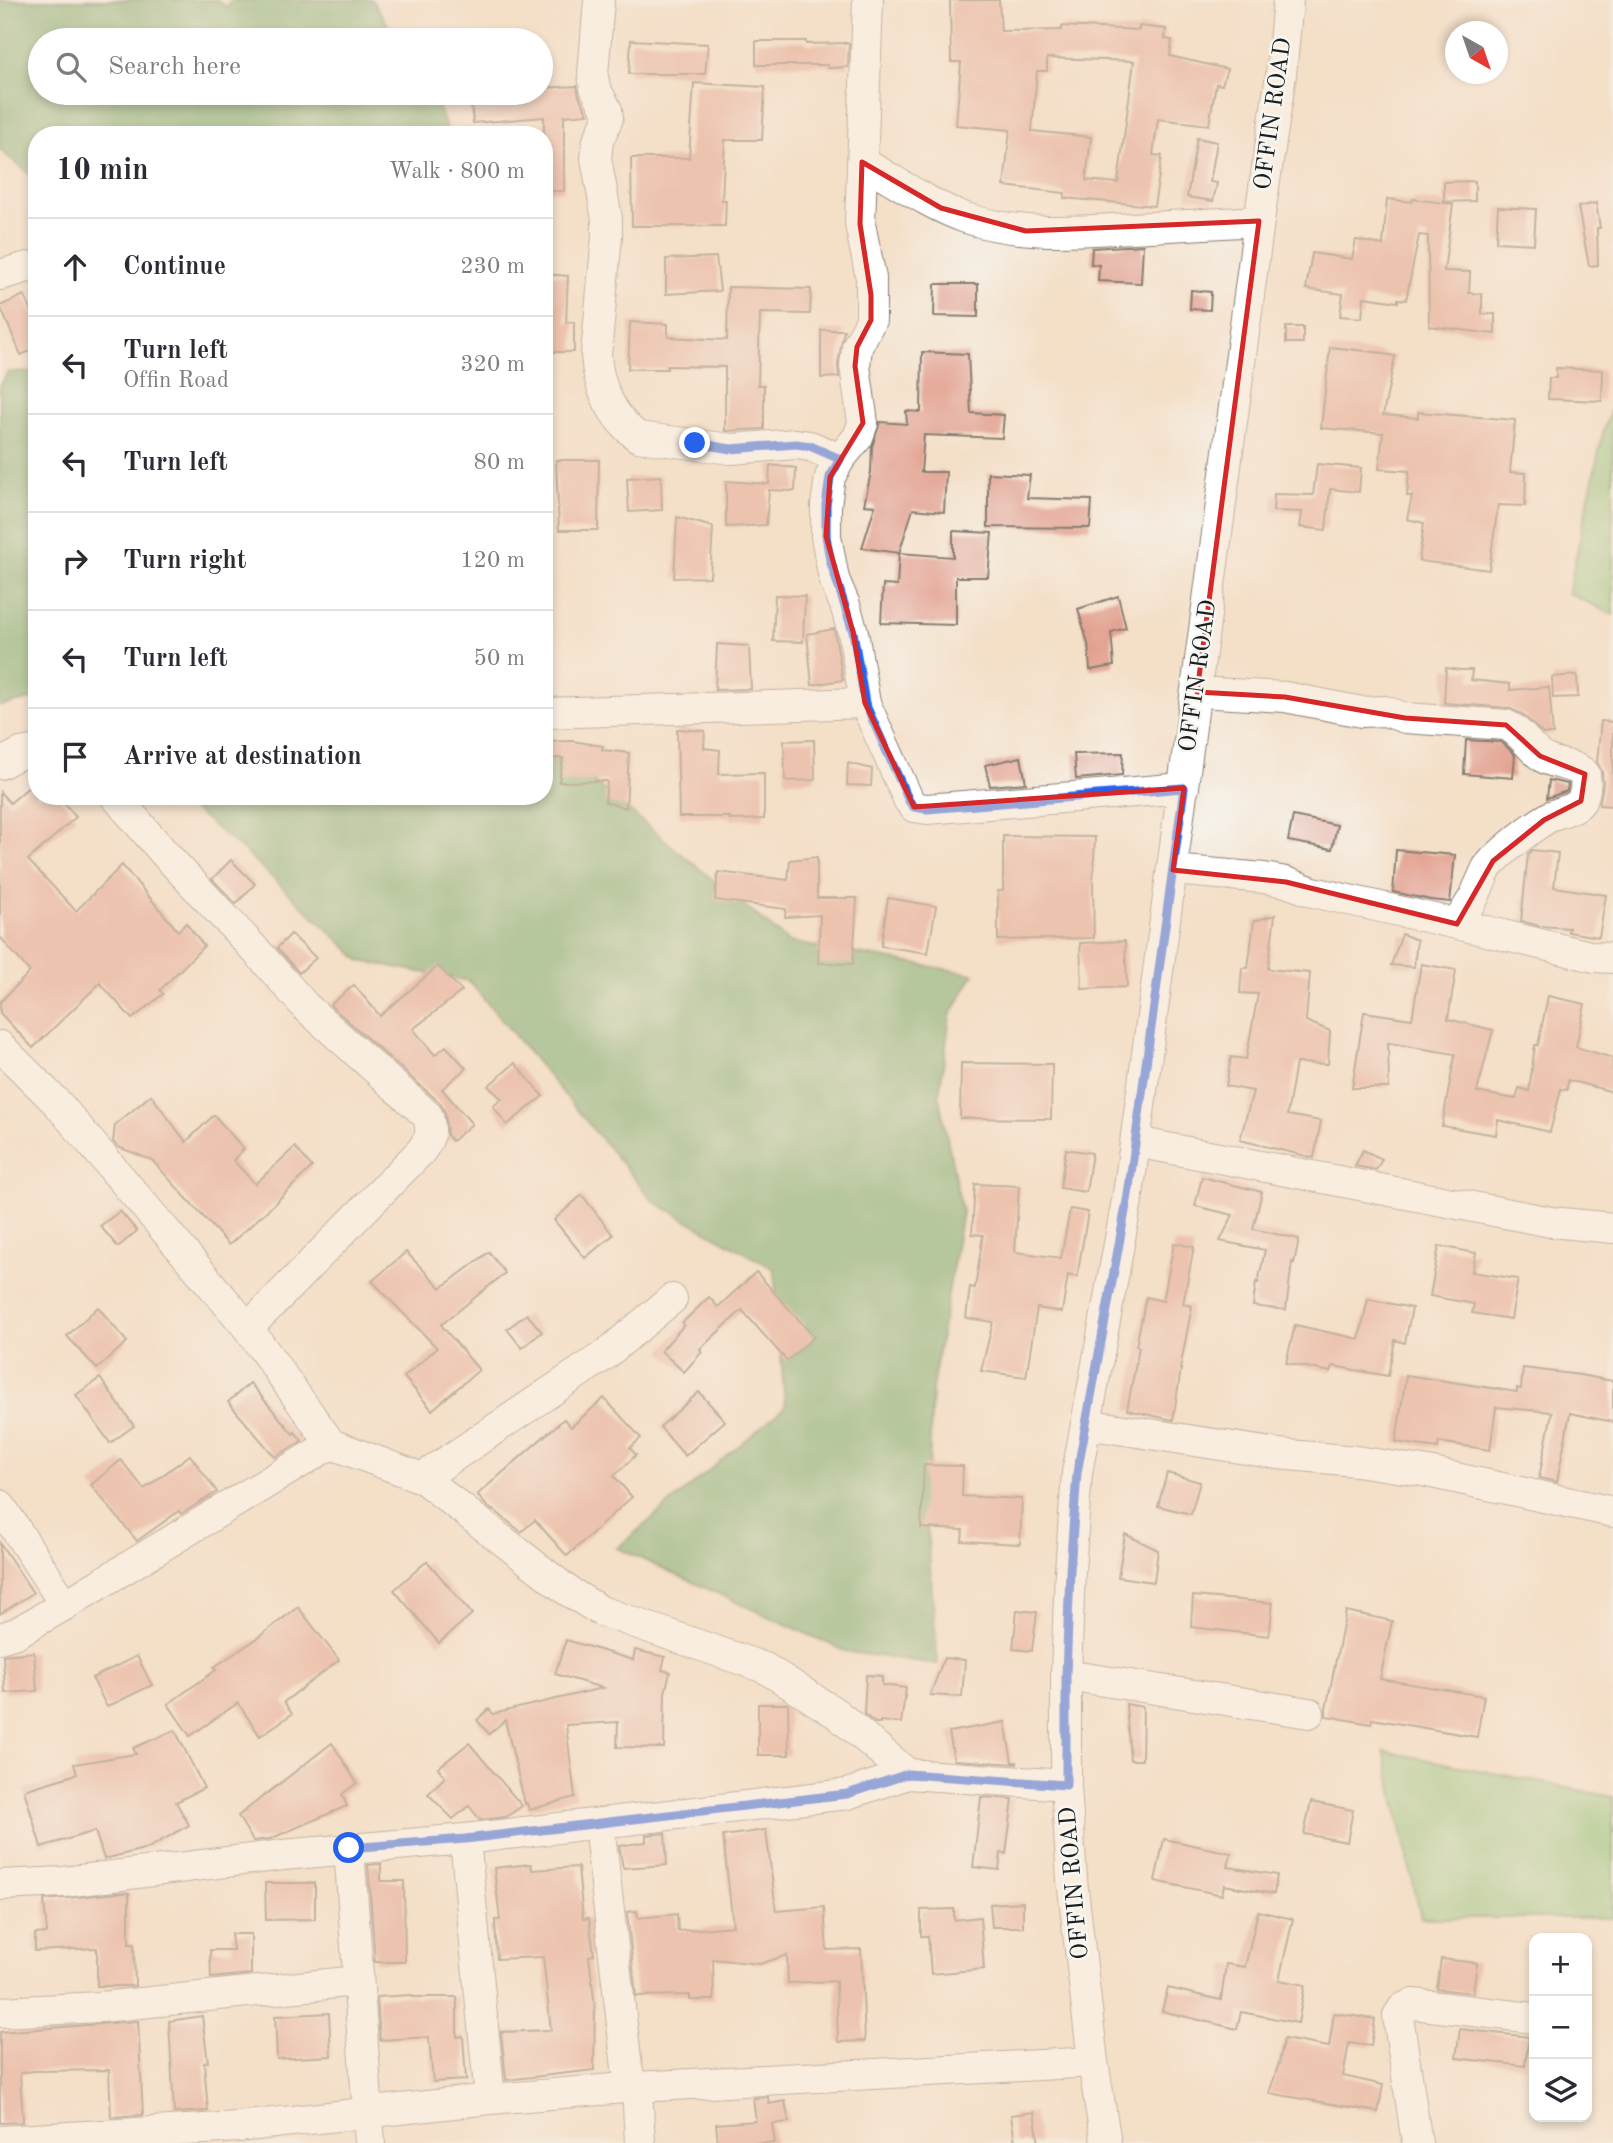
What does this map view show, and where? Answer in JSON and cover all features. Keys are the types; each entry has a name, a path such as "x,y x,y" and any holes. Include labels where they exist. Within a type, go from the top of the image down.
{"street":[{"path":"599,0 593,75 608,118 598,141 596,158 607,219 596,355 597,369 608,401 626,428 639,437 731,449 796,444 810,446 840,459"},
{"path":"868,0 860,224 871,278 871,320 857,347 855,366 863,423 858,436 830,477 826,505 826,536 834,579 853,632 865,703 914,807 927,809 1184,788"},
{"name":"OFFIN ROAD","path":"1106,2143 1093,2062 1072,1880 1066,1785 1066,1675 1077,1473 1136,1142 1259,220 1281,75 1288,0"},
{"path":"862,162 941,208 998,226 1026,231 1061,232 1259,220"},
{"path":"1197,692 1285,697 1362,712 1385,711 1405,718 1506,725 1513,728 1540,756 1580,769 1585,774 1586,784 1581,801 1576,806 1544,820 1493,861 1457,924"},
{"path":"553,713 865,703"},
{"path":"0,764 28,752"},
{"path":"123,805 306,1007 428,1116 431,1128 430,1139 421,1151 248,1328"},
{"path":"1173,870 1286,882 1313,892 1594,957 1613,958"},
{"path":"0,1046 58,1104 248,1328 331,1444 422,1478 568,1591 601,1611 765,1668 837,1714 908,1774"},
{"path":"1136,1142 1551,1222 1613,1228"},
{"path":"422,1478 605,1354 672,1299"},
{"path":"1086,1424 1278,1454 1356,1461 1423,1471 1613,1512"},
{"path":"0,1638 16,1633 65,1605 331,1444"},
{"path":"0,1505 65,1605"},
{"path":"1066,1675 1309,1713"},
{"path":"0,1885 64,1882 349,1848 465,1839 847,1794 908,1774 1066,1785"},
{"path":"599,1824 627,2068 630,2079 637,2087 640,2143"},
{"path":"465,1839 490,2099"},
{"path":"349,1848 370,2143"},
{"path":"0,2012 101,2007 357,1981"},
{"path":"1417,2143 1398,2016 1403,2008 1413,2004 1529,2017"},
{"path":"0,2141 237,2135 367,2112 490,2099 637,2087 1093,2062"}],"highlighted area":[{"path":"862,162 941,208 1026,231 1259,221 1197,692 1285,697 1405,718 1506,725 1540,756 1585,774 1581,801 1544,820 1493,861 1457,924 1286,882 1173,870 1184,788 914,807 865,703 853,632 826,536 830,477 863,423 855,366 857,347 871,320 871,295 860,224"}],"green space":[{"path":"0,0 216,0 227,7 231,0 372,0 390,28 28,28 28,105 438,105 446,126 28,126 28,173 0,150"},
{"path":"8,372 28,372 28,700 0,706 0,384"},
{"path":"1613,402 1613,615 1568,593 1603,433"},
{"path":"553,748 789,942 974,974 950,1016 939,1097 962,1212 932,1389 927,1528 938,1664 847,1652 617,1548 785,1407 774,1269 653,1201 469,981 361,961 243,850 187,805 553,805"},
{"path":"1384,1751 1613,1797 1613,1918 1421,1918"}],"building":[{"path":"950,0 999,0 1001,31 1062,30 1062,26 1139,30 1139,26 1166,29 1165,39 1172,40 1170,56 1227,69 1222,85 1216,84 1209,125 1158,119 1153,155 1162,156 1154,206 1064,198 1065,193 1004,186 1010,130 956,125 961,62 951,62","holes":["1047,58 1134,61 1118,183 1086,180 1091,137 1032,131 1037,71 1047,71"]},
{"path":"631,40 708,44 705,74 629,74"},
{"path":"756,41 849,43 848,67 756,65"},
{"path":"694,83 765,87 762,140 725,140 722,200 726,200 725,226 632,226 631,158 689,158"},
{"path":"577,86 588,114 564,116 564,191 553,191 553,126 544,126 544,117 473,123 471,105 553,105 553,87"},
{"path":"1197,138 1217,142 1210,182 1217,183 1213,201 1187,197"},
{"path":"1475,181 1475,201 1444,202 1444,182"},
{"path":"1387,199 1453,204 1444,271 1470,272 1469,293 1482,294 1482,314 1495,314 1495,334 1429,326 1428,236 1419,235 1406,300 1398,299 1398,302 1364,297 1362,318 1340,316 1343,294 1306,289 1312,253 1352,259 1356,240 1383,245"},
{"path":"1596,203 1600,228 1597,228 1598,265 1589,266 1578,207"},
{"path":"1498,207 1536,209 1534,244 1496,242"},
{"path":"1143,245 1141,283 1098,281 1099,265 1091,264 1092,248"},
{"path":"716,257 720,291 666,294 666,259"},
{"path":"553,275 568,276 566,322 574,322 574,352 553,352"},
{"path":"935,284 978,284 978,317 934,316"},
{"path":"728,287 811,289 810,314 760,313 758,385 764,385 764,429 725,431 725,367 667,366 667,369 628,369 630,322 668,324 668,337 727,340"},
{"path":"1191,290 1211,292 1210,310 1190,309"},
{"path":"24,295 28,304 28,352 21,355 0,306"},
{"path":"1286,327 1303,327 1303,343 1286,343"},
{"path":"821,330 844,330 838,364 839,377 821,378"},
{"path":"1330,347 1395,356 1383,415 1418,418 1418,412 1515,420 1510,472 1526,473 1525,506 1498,505 1489,570 1419,561 1424,523 1407,519 1412,496 1407,496 1409,471 1379,469 1383,433 1321,428"},
{"path":"922,352 968,354 971,413 1004,415 1002,438 924,435 921,472 946,472 944,512 913,509 899,553 862,548 875,506 864,505 871,472 872,447 880,422 907,424 906,411 921,412"},
{"path":"1556,368 1603,370 1602,401 1548,399 1549,378 1556,378"},
{"path":"556,460 599,460 598,530 559,530"},
{"path":"1317,464 1361,468 1359,492 1330,489 1326,530 1300,527 1302,512 1273,511 1274,494 1313,495"},
{"path":"770,465 796,468 795,491 769,490 766,525 726,527 726,481 769,484"},
{"path":"988,473 1030,475 1027,498 1092,500 1090,528 988,527"},
{"path":"661,476 662,510 629,512 627,478"},
{"path":"677,517 713,527 710,577 674,578"},
{"path":"953,531 992,533 988,577 956,577 956,625 881,623 883,585 897,586 899,553 953,557"},
{"path":"775,595 805,596 803,642 773,641"},
{"path":"1118,596 1126,628 1111,632 1114,666 1090,670 1088,644 1078,609"},
{"path":"834,629 843,680 812,685 807,634"},
{"path":"717,644 749,646 751,689 715,690"},
{"path":"1446,668 1472,670 1471,680 1510,684 1510,690 1549,687 1553,734 1543,734 1522,714 1508,708 1444,703"},
{"path":"1577,675 1578,697 1553,698 1552,677"},
{"path":"1601,721 1613,722 1613,806 1599,805 1603,784 1602,772 1597,762"},
{"path":"677,729 705,731 704,748 720,750 719,774 764,773 764,819 679,817"},
{"path":"814,740 815,780 785,781 784,741"},
{"path":"1466,740 1501,742 1505,745 1515,755 1513,778 1464,774"},
{"path":"572,741 603,746 602,750 629,753 626,808 605,802 607,781 559,782 563,758 553,759 553,742"},
{"path":"1123,753 1122,775 1076,779 1074,754"},
{"path":"1021,757 1026,783 990,786 985,765"},
{"path":"848,763 872,769 871,786 847,785"},
{"path":"1549,780 1568,784 1567,791 1547,798"},
{"path":"28,788 28,805 66,805 76,817 28,860 76,911 122,865 178,931 186,923 204,946 160,990 163,994 132,1019 100,983 33,1048 0,1013 0,1002 30,972 0,937 0,792 10,803"},
{"path":"1293,816 1337,825 1332,849 1288,841"},
{"path":"1003,836 1095,837 1094,938 998,940 998,891 1003,891"},
{"path":"1396,850 1455,855 1450,902 1393,892"},
{"path":"1532,850 1558,853 1554,887 1606,895 1599,937 1568,932 1569,928 1539,926 1521,921 1528,854"},
{"path":"817,857 817,898 857,898 853,964 818,963 820,915 785,917 786,909 715,900 718,872 788,880 790,860"},
{"path":"231,860 255,884 236,904 212,879"},
{"path":"888,898 936,906 928,953 881,946"},
{"path":"1275,915 1268,969 1310,973 1306,1021 1330,1031 1328,1064 1296,1063 1287,1115 1321,1121 1314,1158 1240,1140 1253,1091 1226,1086 1231,1057 1246,1059 1258,994 1240,993 1242,968 1248,968 1254,921"},
{"path":"291,934 316,958 299,973 277,948"},
{"path":"1402,934 1417,940 1414,967 1391,965"},
{"path":"1125,941 1127,987 1082,989 1080,943"},
{"path":"1421,964 1456,970 1448,1019 1493,1030 1477,1092 1516,1099 1519,1088 1529,1091 1535,1045 1538,1045 1548,996 1585,1004 1576,1047 1613,1058 1613,1092 1568,1080 1567,1090 1561,1089 1550,1132 1498,1120 1496,1135 1442,1126 1455,1054 1388,1043 1389,1088 1352,1088 1364,1012 1412,1019"},
{"path":"438,966 462,991 413,1029 435,1055 446,1046 466,1068 442,1089 472,1124 452,1141 447,1135 445,1112 440,1103 330,1005 354,985 380,1016"},
{"path":"515,1063 543,1096 507,1125 493,1106 502,1099 488,1086"},
{"path":"961,1063 1052,1064 1051,1119 960,1118"},
{"path":"151,1095 186,1142 214,1115 244,1149 233,1160 255,1184 295,1147 312,1167 229,1245 152,1160 118,1147 113,1142 115,1125"},
{"path":"1066,1149 1092,1153 1086,1192 1060,1188"},
{"path":"1363,1150 1382,1159 1376,1170 1355,1166"},
{"path":"1202,1177 1262,1192 1253,1229 1299,1239 1294,1263 1292,1262 1286,1310 1253,1306 1265,1250 1220,1241 1233,1215 1195,1206"},
{"path":"975,1184 1019,1186 1015,1252 1061,1258 1070,1209 1088,1212 1077,1277 1068,1275 1062,1312 1037,1308 1026,1377 981,1371 993,1322 966,1318 970,1287 975,1288 983,1235 972,1234"},
{"path":"582,1195 613,1235 585,1258 554,1220"},
{"path":"120,1211 137,1231 118,1247 100,1226"},
{"path":"1174,1243 1194,1247 1183,1304 1192,1306 1173,1420 1127,1410 1146,1297 1163,1301"},
{"path":"1439,1246 1476,1253 1472,1272 1518,1279 1511,1319 1472,1313 1474,1304 1430,1296"},
{"path":"406,1252 441,1288 489,1252 505,1273 441,1325 479,1370 432,1410 404,1377 437,1348 372,1281"},
{"path":"756,1272 814,1337 787,1361 742,1310 700,1349 702,1352 684,1372 661,1351 684,1325 682,1323 709,1297 718,1307"},
{"path":"1368,1299 1412,1308 1405,1343 1395,1340 1388,1376 1333,1366 1331,1372 1286,1363 1295,1325 1359,1339"},
{"path":"98,1307 127,1342 97,1369 67,1336"},
{"path":"527,1314 542,1332 522,1348 507,1329"},
{"path":"1523,1368 1613,1381 1613,1422 1570,1413 1557,1482 1539,1478 1552,1412 1496,1407 1490,1450 1439,1442 1438,1448 1396,1442 1406,1375 1517,1392 1517,1388 1521,1389"},
{"path":"100,1378 134,1426 110,1443 76,1395"},
{"path":"250,1383 302,1441 275,1457 228,1402"},
{"path":"699,1392 725,1421 685,1456 660,1427"},
{"path":"604,1398 641,1438 630,1448 636,1455 614,1476 632,1497 567,1556 535,1520 521,1532 477,1495 564,1419 571,1427"},
{"path":"190,1455 217,1492 181,1514 179,1511 137,1541 91,1485 121,1460 144,1489"},
{"path":"924,1465 963,1466 962,1496 1022,1499 1020,1544 962,1541 963,1530 921,1528"},
{"path":"1167,1473 1200,1482 1191,1514 1158,1506"},
{"path":"1125,1534 1158,1550 1154,1582 1118,1577"},
{"path":"0,1543 33,1593 0,1614"},
{"path":"427,1561 472,1614 439,1643 394,1590"},
{"path":"1193,1596 1273,1603 1269,1636 1191,1627"},
{"path":"298,1607 339,1660 284,1702 292,1714 260,1736 238,1703 190,1736 168,1704 216,1670 214,1667"},
{"path":"1017,1610 1037,1612 1032,1651 1013,1649"},
{"path":"1346,1611 1392,1621 1380,1679 1484,1696 1477,1737 1372,1719 1371,1724 1326,1716"},
{"path":"566,1640 633,1660 635,1650 665,1657 662,1670 670,1672 665,1693 664,1748 617,1747 618,1722 566,1725 575,1797 529,1810 527,1803 525,1804 505,1720 489,1734 477,1720 489,1709 493,1714 603,1688 555,1674"},
{"path":"34,1652 37,1691 5,1693 3,1655"},
{"path":"137,1656 152,1685 107,1707 92,1678"},
{"path":"944,1658 965,1660 962,1697 930,1695"},
{"path":"866,1675 882,1676 882,1685 906,1688 901,1723 875,1723 864,1714"},
{"path":"758,1704 788,1704 789,1755 758,1755"},
{"path":"1126,1704 1143,1707 1142,1760 1130,1760"},
{"path":"1005,1722 1012,1762 1017,1764 954,1760 949,1732"},
{"path":"175,1730 204,1788 176,1802 189,1825 148,1848 104,1859 95,1831 41,1847 24,1790 77,1774 74,1764 136,1754 133,1748"},
{"path":"332,1743 357,1783 342,1794 347,1806 270,1839 253,1841 238,1816"},
{"path":"469,1743 522,1806 506,1817 480,1820 469,1806 453,1819 428,1794 445,1777 438,1768"},
{"path":"981,1797 1013,1799 1006,1854 1001,1853 999,1870 973,1867"},
{"path":"1311,1802 1353,1810 1347,1842 1304,1834"},
{"path":"766,1830 776,1911 824,1907 827,1950 861,1949 865,2041 838,2042 836,1981 788,1983 787,1955 760,1964 713,1959 714,2000 690,2000 690,1995 636,1996 627,1912 637,1911 638,1918 677,1914 678,1931 733,1926 723,1836"},
{"path":"665,1833 667,1865 623,1868 619,1846 646,1842 646,1835"},
{"path":"1164,1839 1231,1853 1228,1867 1277,1875 1274,1894 1224,1885 1222,1895 1155,1881"},
{"path":"381,1864 381,1881 404,1881 405,1962 375,1962 368,1865"},
{"path":"531,1864 532,1870 578,1867 583,1919 589,1918 594,1955 589,1956 595,2008 594,2070 506,2080 501,2032 551,2030 543,1957 497,1959 495,1920 500,1920 494,1868"},
{"path":"265,1883 315,1883 315,1919 266,1920"},
{"path":"129,1893 129,1944 134,1944 135,1986 97,1986 97,1948 35,1951 35,1934 47,1933 44,1900"},
{"path":"1023,1902 1023,1927 992,1927 990,1904"},
{"path":"954,1909 954,1920 980,1917 984,1969 931,1974 928,1936 921,1936 921,1910"},
{"path":"1258,1911 1293,1919 1279,1980 1305,1985 1298,2023 1241,2012 1237,2029 1162,2011 1168,1988 1221,2000 1226,1964 1245,1967"},
{"path":"231,1934 251,1934 251,1974 211,1978 210,1950 233,1950"},
{"path":"1441,1959 1477,1963 1473,1993 1437,1989"},
{"path":"377,1997 457,1997 457,2037 463,2036 466,2080 433,2082 429,2037 380,2040"},
{"path":"329,2013 331,2056 277,2059 275,2016"},
{"path":"1334,2013 1375,2019 1371,2046 1349,2043 1343,2076 1383,2085 1378,2112 1269,2093 1284,2039 1329,2047"},
{"path":"202,2016 208,2062 204,2063 208,2111 174,2113 169,2021"},
{"path":"138,2021 143,2115 111,2117 109,2070 34,2071 20,2073 23,2122 0,2123 0,2032"},
{"path":"1460,2029 1529,2037 1525,2066 1456,2058"},
{"path":"768,2097 769,2104 785,2101 789,2122 772,2124 775,2143 718,2143 716,2124 756,2121 753,2098"},
{"path":"1034,2112 1039,2143 1015,2143 1011,2115"}],"route":[{"path":"349,1848 465,1839 847,1794 908,1774 1066,1785 1066,1675 1077,1473 1128,1195 1184,788 927,809 914,807 865,703 853,632 834,579 826,536 826,505 830,477 840,459 810,446 796,444 731,449 695,443"}]}
